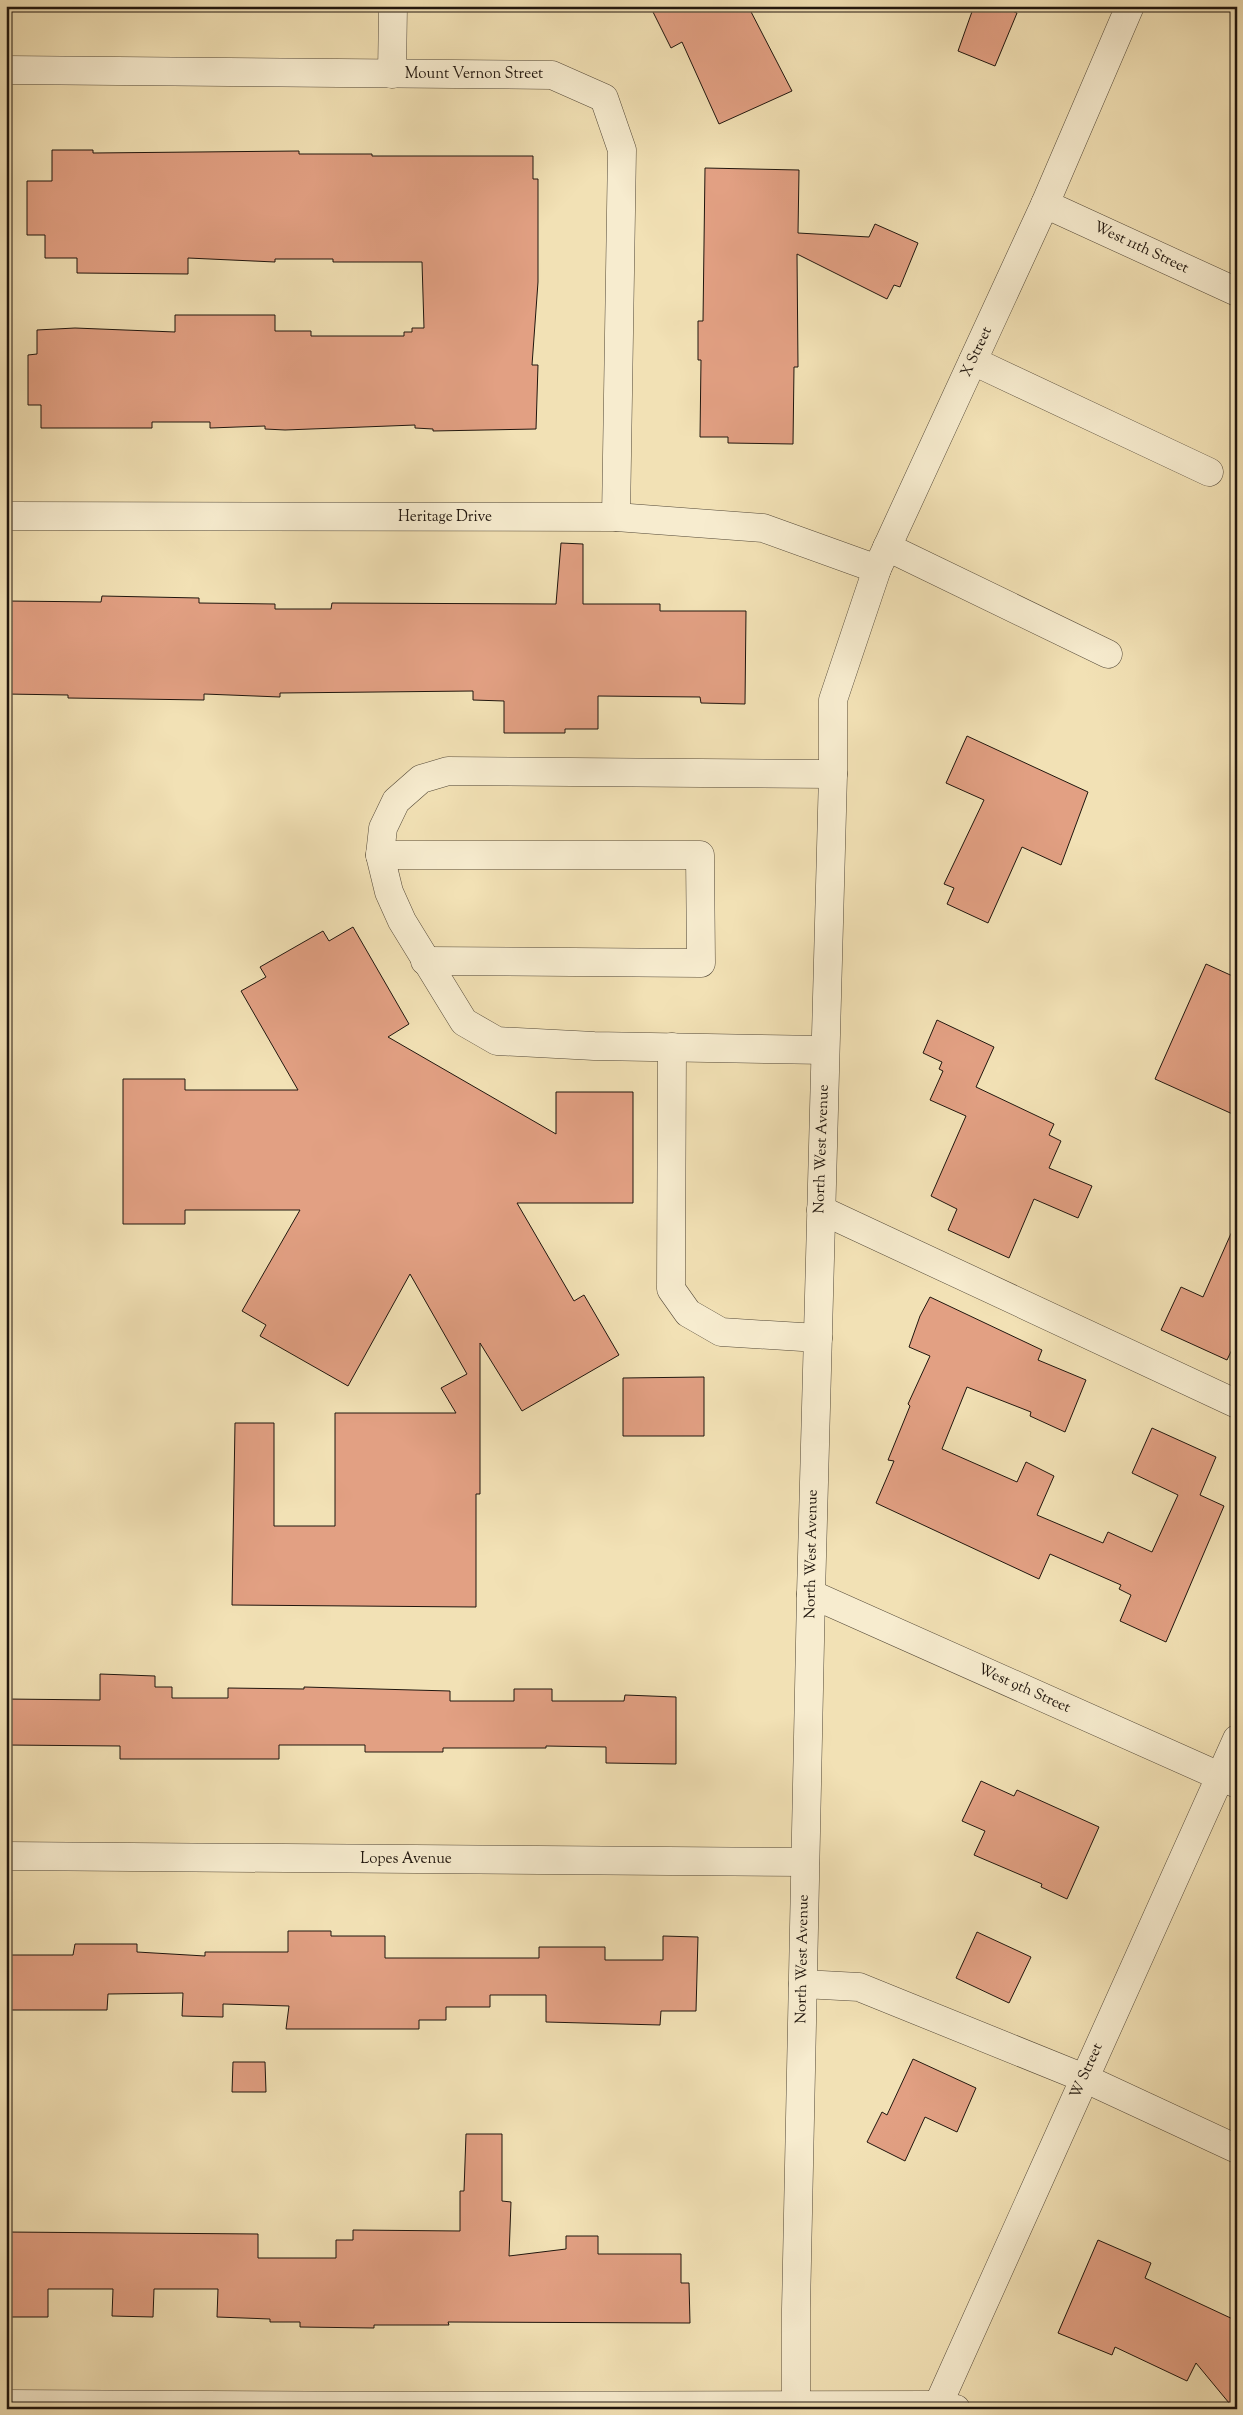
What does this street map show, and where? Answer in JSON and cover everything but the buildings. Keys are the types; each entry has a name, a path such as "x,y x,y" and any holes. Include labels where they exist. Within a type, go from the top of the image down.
{"street":[{"path":"392,74 393,6"},
{"name":"X Street","path":"832,700 882,558 1045,204 1130,6"},
{"name":"Mount Vernon Street","path":"6,70 552,75 604,98 622,150 616,517"},
{"name":"West 11th Street","path":"1045,204 1237,292"},
{"path":"973,362 1209,472"},
{"name":"Heritage Drive","path":"6,516 616,517 763,528 882,558 1108,654"},
{"name":"North West Avenue","path":"796,2407 802,1984 832,774 832,700"},
{"path":"825,1050 497,1041 464,1022 425,961 402,921 392,899 380,856 383,828 396,801 421,779 448,771 832,774"},
{"path":"380,856 700,856 701,962 425,961"},
{"path":"672,1047 671,1288 688,1313 722,1332 818,1338"},
{"path":"821,1210 1237,1404"},
{"name":"West 9th Street","path":"811,1594 1228,1780"},
{"name":"W Street","path":"947,2407 1084,2078 1228,1780 1237,1739"},
{"name":"Lopes Avenue","path":"6,1856 806,1862"},
{"path":"802,1984 859,1987 1084,2078 1237,2149"},
{"path":"6,2404 947,2407"}]}
